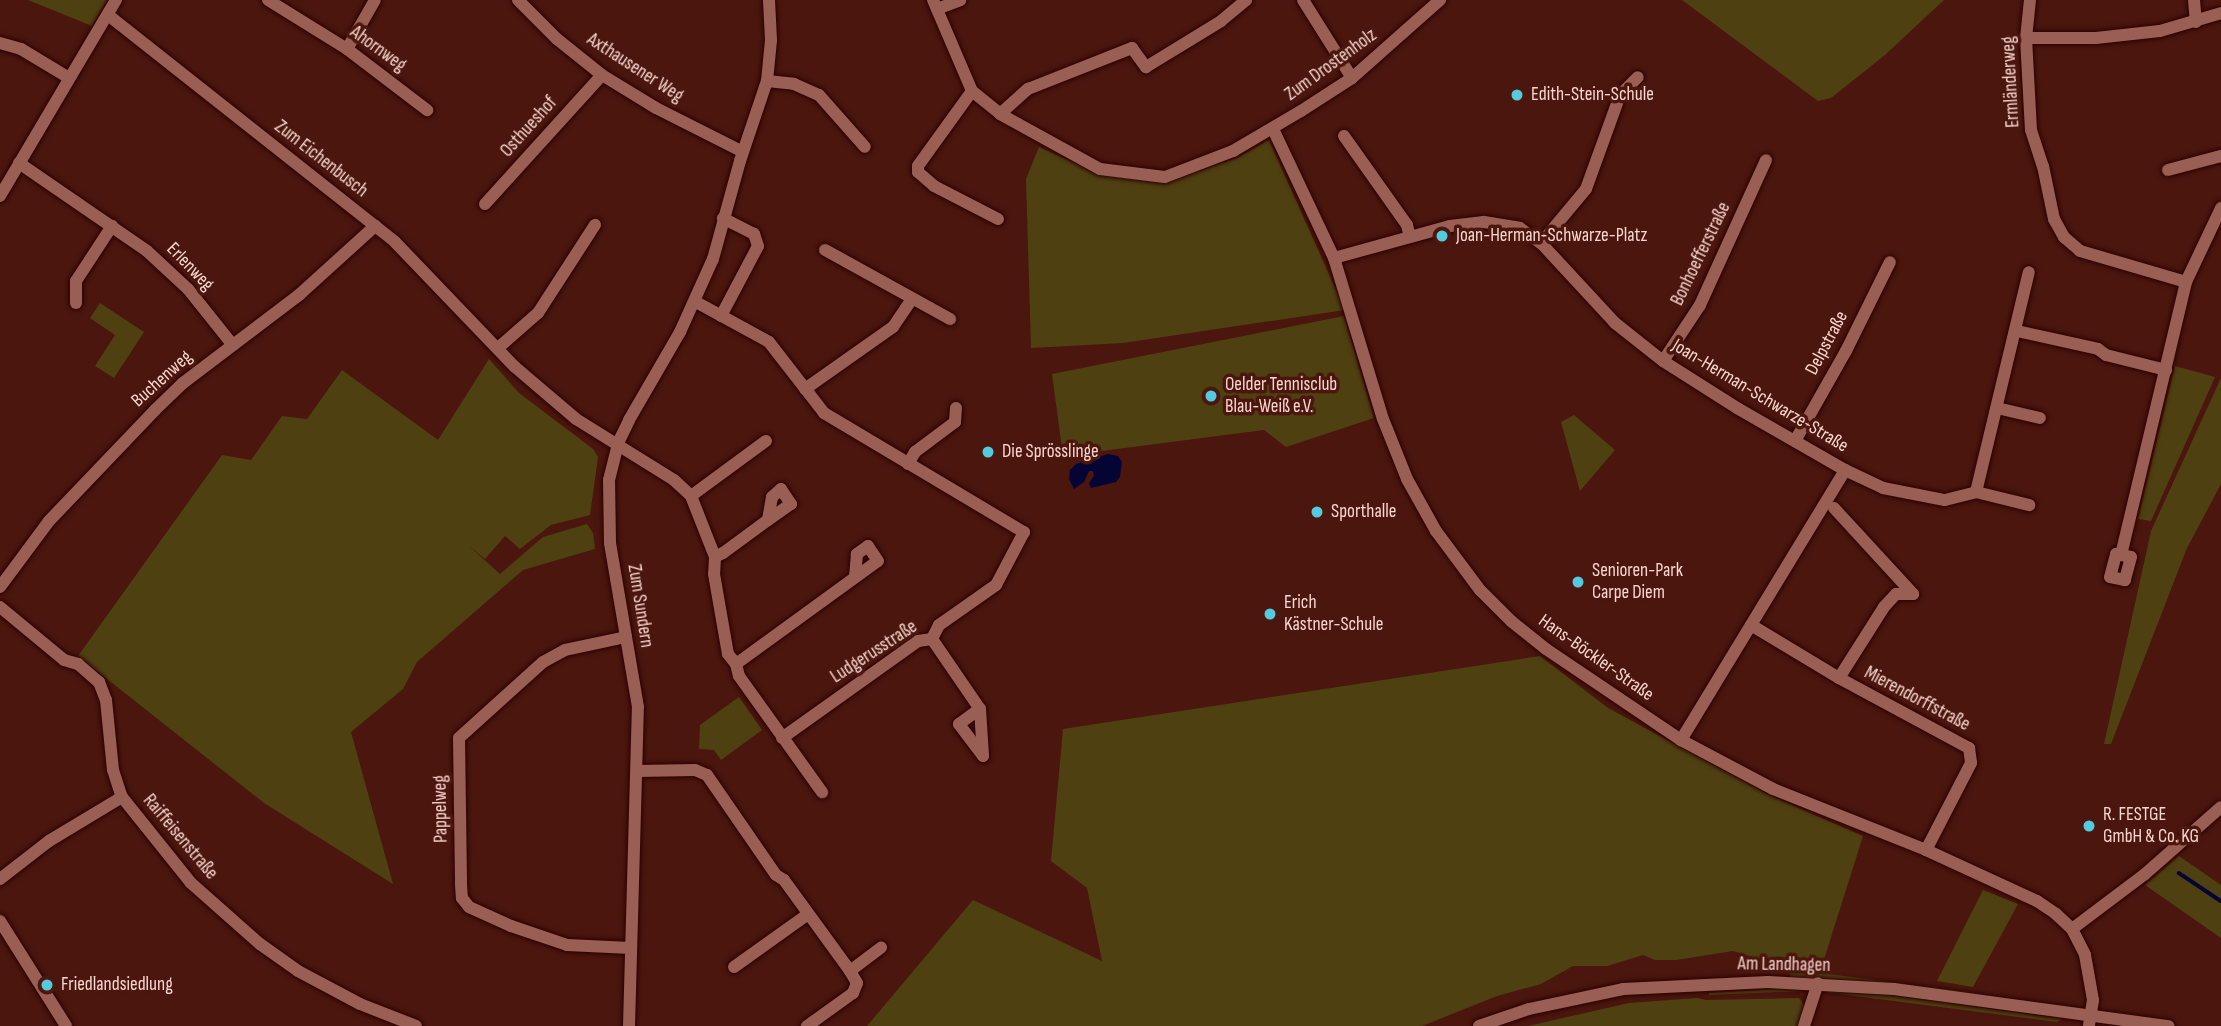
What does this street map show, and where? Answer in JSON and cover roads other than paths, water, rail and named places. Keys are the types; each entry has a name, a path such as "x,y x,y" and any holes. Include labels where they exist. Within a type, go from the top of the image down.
{"street":[{"path":"0,196 116,0"},
{"name":"Ahornweg","path":"268,0 347,49 427,110"},
{"path":"347,49 375,0"},
{"name":"Zum Sundern","path":"629,1026 638,706 608,515 609,481 618,443 696,302 713,259 743,152 767,81 771,40 769,0"},
{"path":"960,0 935,5 972,90 918,166 918,172 934,186 998,219"},
{"path":"1000,114 1028,89 1132,48 1146,67 1176,46 1221,21 1246,0"},
{"path":"1303,0 1352,78"},
{"name":"Zum Drostenholz","path":"972,90 1000,114 1100,169 1165,177 1233,151 1273,129 1352,78 1440,0"},
{"name":"Ermländerweg","path":"2030,0 2026,38 2031,130 2054,219 2064,237 2080,251 2186,282"},
{"path":"2194,0 2196,22"},
{"name":"Axthausener Weg","path":"522,1 557,38 602,75 656,108 743,152"},
{"path":"2026,38 2109,36 2160,31 2221,13"},
{"name":"Zum Eichenbusch","path":"108,15 375,226 451,297 515,367 576,419 674,480 691,496"},
{"path":"0,43 21,49 69,78"},
{"name":"Osthueshof","path":"485,204 602,75"},
{"path":"1541,243 1586,189 1620,95 1638,76"},
{"path":"767,81 794,84 819,95 866,147"},
{"name":"Hans-Böckler-Straße","path":"1273,129 1334,258 1385,424 1407,479 1446,545 1480,590 1511,621 1600,688 1681,740 1773,789 1926,850 2036,901 2073,929 2085,955 2092,982 2091,1021"},
{"path":"1344,136 1407,225 1410,237"},
{"path":"2168,170 2221,156"},
{"name":"Bonhoefferstraße","path":"1663,361 1700,305 1766,160"},
{"name":"Erlenweg","path":"19,163 112,226 170,271 232,344"},
{"path":"2121,555 2186,282 2221,208"},
{"path":"721,316 758,246 754,234 723,218"},
{"name":"Joan-Herman-Schwarze-Straße","path":"1334,258 1410,237 1484,222 1505,223 1520,228 1541,243 1615,323 1663,361 1845,470 1883,488 1945,500 1976,492"},
{"path":"498,348 538,313 595,225"},
{"path":"76,303 76,281 112,226"},
{"name":"Buchenweg","path":"0,587 50,521 92,472 183,383 299,295 375,226"},
{"path":"825,250 950,319"},
{"name":"Delpstraße","path":"1795,441 1846,351 1890,262"},
{"path":"2029,272 2017,331 1976,492 2029,505"},
{"path":"805,389 893,327 912,299"},
{"name":"Ludgerusstraße","path":"696,302 769,342 824,413 1024,532 996,585 939,625 932,639 918,641 782,738"},
{"path":"2017,331 2098,349 2106,355 2166,370"},
{"path":"908,464 915,452 955,422 956,408"},
{"path":"1997,408 2040,418"},
{"path":"766,441 691,496 715,557 714,574 727,654 736,663 739,676 822,792"},
{"path":"1681,740 1845,470"},
{"path":"1834,508 1913,594 1896,594 1884,607 1839,678"},
{"path":"715,557 768,520"},
{"path":"736,663 855,577"},
{"name":"Raiffeisenstraße","path":"0,607 64,660 78,664 99,682 106,700 113,770 122,797 191,883 260,944 298,971 331,990 416,1026"},
{"name":"Mierendorffstraße","path":"1751,625 1839,678 1969,748 1971,762 1926,850"},
{"name":"Pappelweg","path":"626,637 565,650 543,662 459,738 461,886 463,898 469,907 511,926 567,945 631,947"},
{"path":"932,639 980,709"},
{"path":"637,771 695,770 707,775 776,875 784,880 850,971 858,983 853,993 807,1026"},
{"path":"0,879 49,841 122,797"},
{"path":"2073,929 2145,874 2221,807"},
{"path":"733,967 808,914"},
{"path":"0,921 66,1026"},
{"path":"850,971 881,948"},
{"path":"1804,1026 1818,983"},
{"name":"Am Landhagen","path":"1479,1026 1529,1009 1623,989 1708,984 1818,983 1894,989 2091,1021 2169,1026"}],"waterway":[{"path":"2179,873 2221,901"}],"place":[{"name":"Edith-Stein-Schule","path":"1517,95"},
{"name":"Joan-Herman-Schwarze-Platz","path":"1442,236"},
{"name":"Oelder Tennisclub Blau-Weiß e.V.","path":"1211,396"},
{"name":"Die Sprösslinge","path":"988,452"},
{"name":"Sporthalle","path":"1317,512"},
{"name":"Senioren-Park Carpe Diem","path":"1578,582"},
{"name":"Erich Kästner-Schule","path":"1270,614"},
{"name":"R. FESTGE GmbH & Co. KG","path":"2089,826"},
{"name":"Friedlandsiedlung","path":"47,985"}]}
